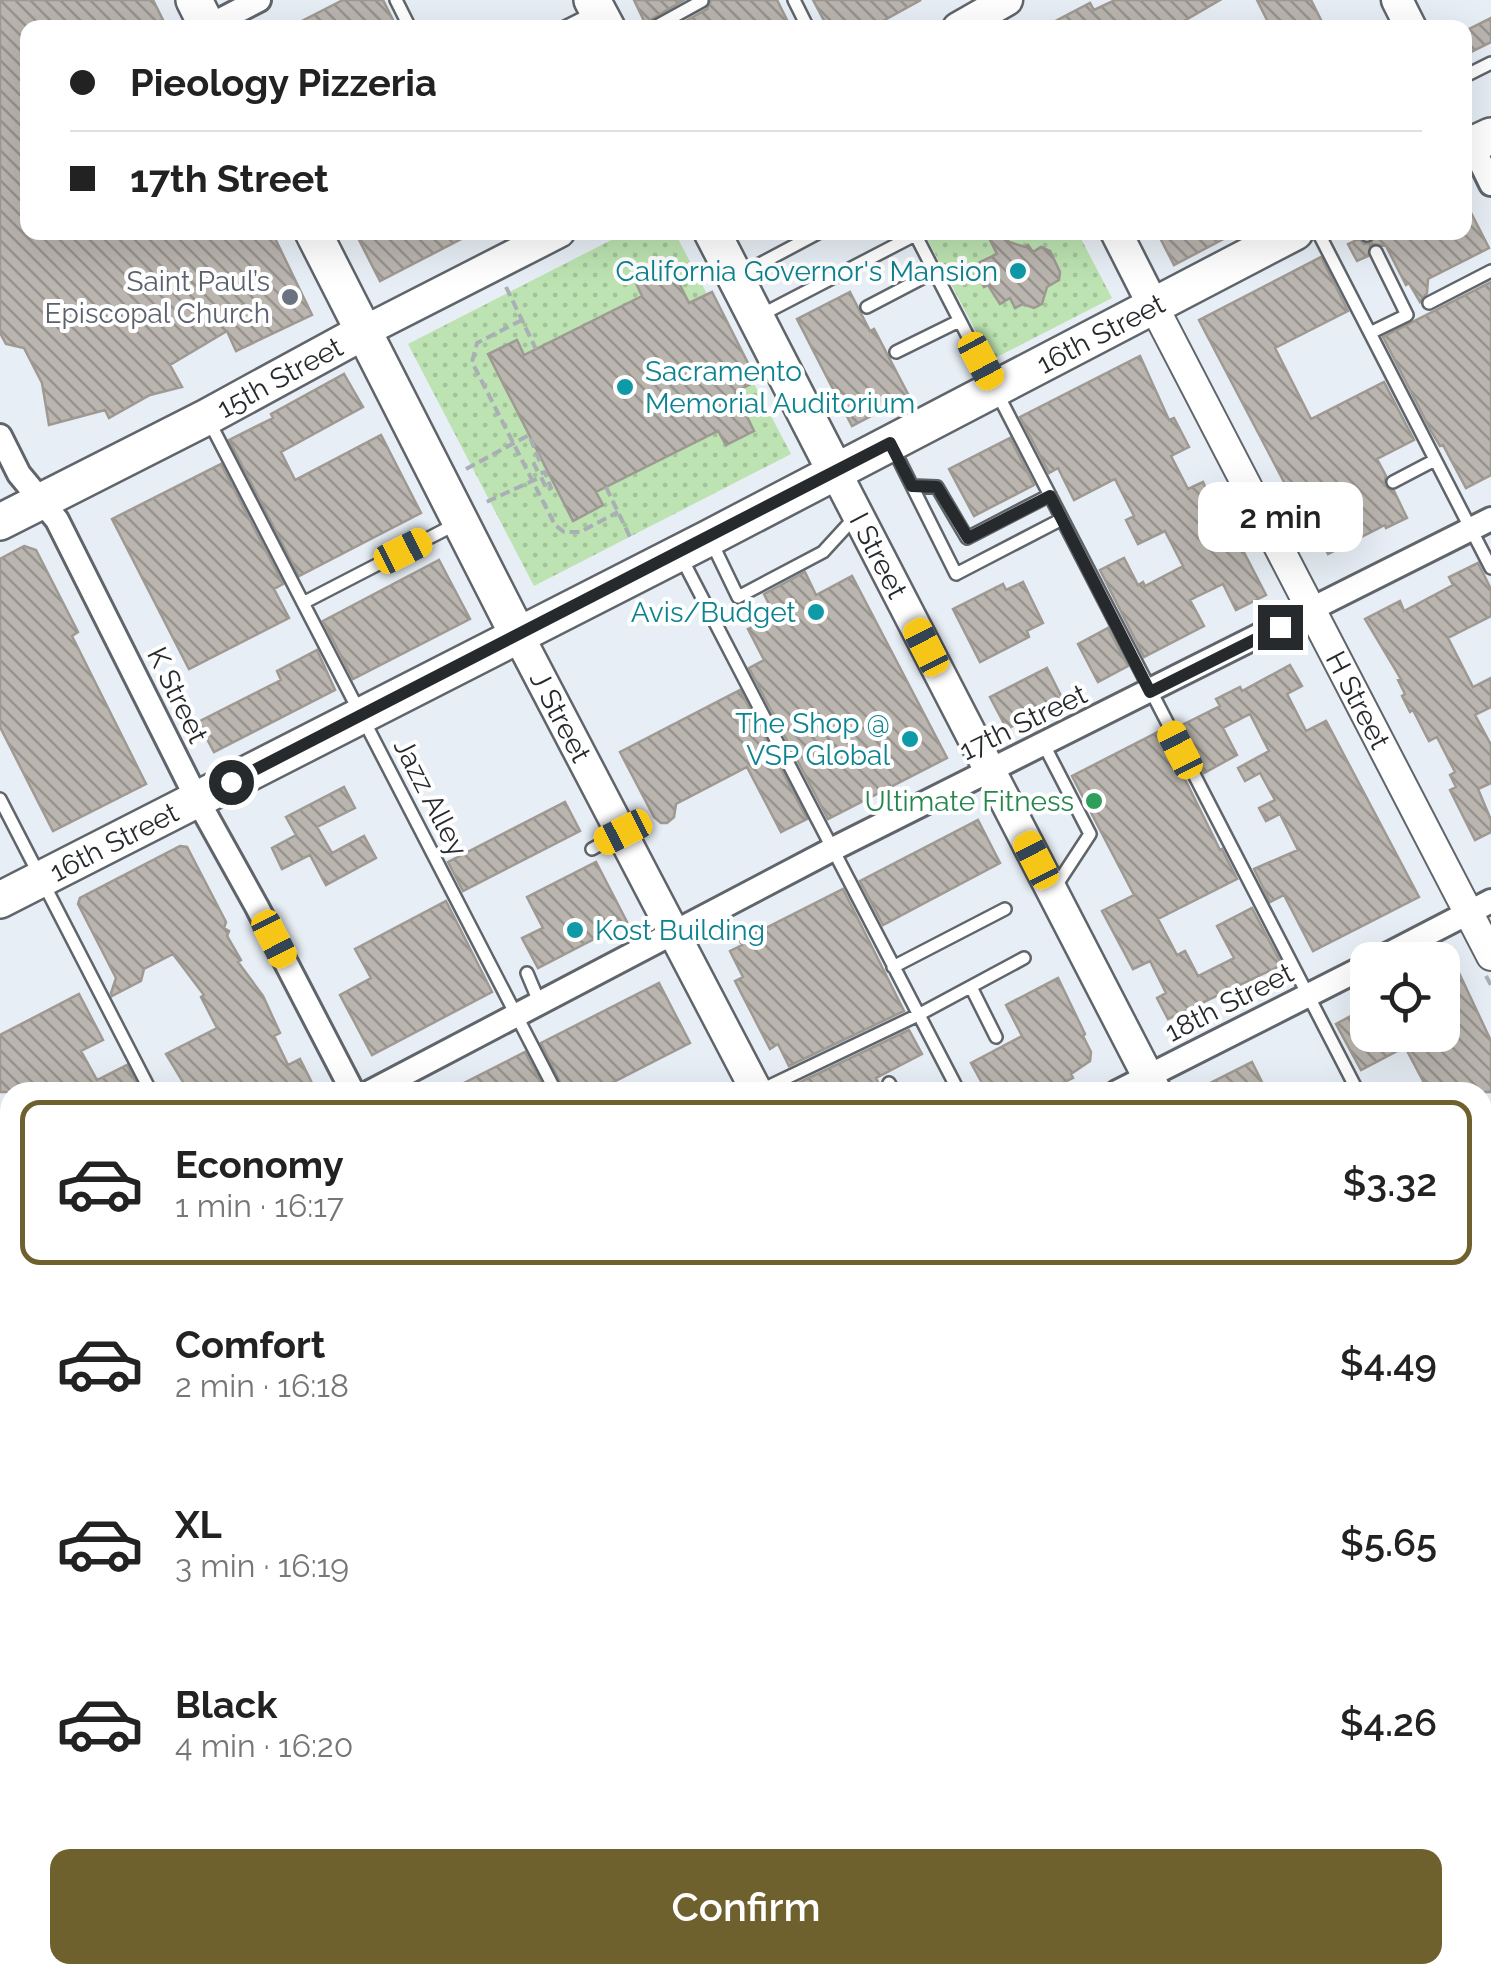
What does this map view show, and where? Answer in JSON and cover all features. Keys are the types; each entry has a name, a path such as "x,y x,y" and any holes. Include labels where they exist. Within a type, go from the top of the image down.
{"main road":[{"path":"976,20 1003,8"},
{"name":"J Street","path":"318,240 363,332 472,512 518,635 752,1082"},
{"name":"15th Street","path":"0,522 207,417 538,240"},
{"name":"I Street","path":"716,240 1150,1082"},
{"name":"H Street","path":"1120,240 1154,305"},
{"name":"16th Street","path":"0,900 1280,240"}],"street":[{"path":"221,20 259,0"},
{"path":"1473,140 1491,184"},
{"name":"H Street","path":"1154,305 1310,611 1480,907 1491,956"},
{"name":"K Street","path":"0,436 19,474 58,520 197,800 347,1082"},
{"name":"17th Street","path":"390,1082 833,849 1481,524"},
{"path":"1412,942 1480,907"},
{"name":"18th Street","path":"1157,1082 1350,974"}],"lane":[{"path":"668,20 702,1"},
{"path":"735,277 805,240"},
{"path":"756,317 904,240"},
{"path":"918,240 1353,1082"},
{"path":"1322,240 1435,460 1481,524 1491,568"},
{"path":"1370,333 1407,314 1376,252"},
{"path":"867,307 934,272"},
{"path":"1429,303 1491,272"},
{"path":"896,352 960,321"},
{"name":"Jazz Alley","path":"207,417 467,912 551,1082"},
{"path":"890,443 956,574 1062,519"},
{"path":"1393,482 1435,460"},
{"path":"912,486 937,487 968,538 1050,496"},
{"path":"303,603 472,512"},
{"path":"694,545 738,596 822,552 858,514"},
{"path":"694,545 833,849 953,1082"},
{"path":"1044,745 1090,834 1052,891"},
{"path":"0,799 146,1082"},
{"path":"592,849 623,832"},
{"path":"893,967 1005,910"},
{"path":"778,1082 918,1016 1024,958"},
{"path":"527,973 540,1004"},
{"path":"971,986 996,1037"}],"path":[{"path":"506,288 536,349"},
{"path":"522,320 477,343 472,362 555,524 564,532 580,532 618,512"},
{"path":"466,469 529,435 540,462 534,464 539,474 545,472 551,488 547,490 540,477 531,478 472,512"},
{"path":"606,487 632,541"}],"green space":[{"path":"611,240 679,240 791,454 534,586 408,344"},
{"path":"928,240 1082,240 1112,298 991,360"}],"building":[{"path":"0,0 153,0 163,20 20,20 20,240 276,240 312,315 236,351 227,331 170,365 182,387 150,395 109,418 105,410 49,425 42,383 24,348 6,344 0,333"},
{"path":"343,0 383,0 393,20 304,20"},
{"path":"634,0 684,0 650,20 644,20"},
{"path":"711,0 777,0 787,20 687,20 707,9"},
{"path":"813,0 921,0 885,20 824,20"},
{"path":"1115,0 1220,0 1186,20 1057,20 1090,3 1094,10"},
{"path":"1257,0 1311,0 1321,20 1267,20"},
{"path":"1491,18 1491,42 1472,52 1472,28"},
{"path":"1472,215 1489,248 1428,279 1427,293 1420,302 1409,283 1406,285 1386,246 1371,244 1368,256 1357,261 1348,244 1357,240 1472,240"},
{"path":"359,240 459,240 380,281"},
{"name":"California Governor's Mansion","path":"990,240 1028,245 1033,252 1041,247 1050,251 1060,272 1059,280 1047,287 1042,304 1015,308 1010,298 1000,304 988,285 984,287 975,270 982,266 980,262 997,254"},
{"path":"1161,240 1222,240 1174,265"},
{"path":"1321,257 1348,311 1275,348 1311,419 1384,382 1414,440 1377,459 1386,476 1384,485 1394,491 1407,518 1328,554 1324,546 1319,548 1199,320"},
{"name":"Sacramento Memorial Auditorium","path":"668,261 689,303 712,292 757,381 735,392 754,431 726,445 718,431 596,492 603,505 573,521 488,354 517,340 524,355 642,296 634,279"},
{"path":"1491,282 1491,475 1466,488 1431,431 1383,337"},
{"path":"850,292 909,396 852,426 797,319"},
{"path":"1140,356 1169,420 1174,418 1189,447 1171,456 1188,489 1203,482 1214,506 1206,510 1224,545 1237,539 1266,595 1236,610 1223,584 1190,600 1204,626 1144,657 1100,570 1124,558 1138,585 1143,582 1145,586 1183,566 1165,531 1138,544 1126,520 1134,516 1115,479 1074,500 1058,468 1049,473 1020,417"},
{"path":"344,374 363,407 281,452 295,480 381,435 421,513 299,576 229,440"},
{"path":"1010,438 1034,485 974,516 949,469"},
{"path":"221,464 283,584 274,589 289,618 189,669 112,519"},
{"path":"24,546 36,550 78,632 72,636 146,784 53,831 0,727 0,559"},
{"path":"439,560 470,619 353,679 323,621"},
{"path":"1478,563 1491,589 1491,616 1448,638 1473,687 1491,678 1491,707 1475,715 1491,745 1491,783 1478,789 1491,820 1491,832 1475,840 1450,790 1456,787 1450,775 1455,772 1437,737 1429,741 1413,710 1410,712 1402,696 1405,694 1398,680 1401,679 1365,619 1400,601 1404,611 1453,585 1449,577"},
{"path":"805,572 816,595 852,576 947,758 828,819 749,668 764,660 748,629 775,616 764,594"},
{"path":"1023,582 1043,623 1027,631 1029,637 980,662 953,609 1003,584 1006,590"},
{"path":"1108,628 1128,666 1098,682 1078,644"},
{"path":"317,650 335,690 214,752 198,722 281,680 277,671"},
{"path":"1290,665 1302,686 1287,694 1306,731 1326,721 1419,897 1313,951 1284,895 1270,902 1254,869 1298,850 1280,814 1266,821 1259,808 1275,800 1260,773 1245,781 1238,768 1269,751 1250,714 1223,728 1237,755 1204,773 1180,726 1220,706 1216,699 1240,687 1242,691"},
{"path":"1047,668 1063,700 1007,729 990,697"},
{"path":"740,690 807,819 781,832 747,767 676,804 674,817 661,823 654,817 620,752"},
{"path":"1158,732 1237,879 1158,919 1177,955 1185,951 1198,976 1234,958 1217,926 1252,908 1282,965 1168,1019 1157,998 1166,993 1150,961 1133,969 1102,911 1134,895 1072,776"},
{"path":"344,787 355,808 317,827 332,853 364,836 376,858 326,885 310,855 282,869 272,848 296,835 286,817"},
{"path":"565,802 580,831 463,891 448,862"},
{"path":"978,820 1000,863 883,925 860,881"},
{"path":"180,846 187,847 226,922 224,928 229,931 227,936 241,960 238,962 263,996 280,1033 274,1036 288,1065 300,1059 312,1082 183,1082 166,1054 217,1028 201,997 204,995 173,954 144,969 141,981 112,996 116,978 78,904 80,898"},
{"path":"596,862 627,922 538,968 522,938 543,928 527,897"},
{"path":"843,889 904,1011 789,1066 778,1044 770,1049 735,981 743,977 730,951 742,945 740,941"},
{"path":"446,901 492,992 372,1055 340,995 371,978 355,949"},
{"path":"1460,975 1491,1041 1491,1082 1424,1082 1408,1052 1460,1052"},
{"path":"1058,978 1085,1034 1090,1061 1065,1082 981,1082 971,1063 1022,1036 1006,1005"},
{"path":"659,983 690,1043 614,1082 560,1082 541,1043"},
{"path":"79,994 103,1040 81,1051 97,1080 127,1065 136,1082 0,1082 0,1035"},
{"path":"1350,1016 1350,1050 1336,1024"},
{"path":"909,1030 922,1054 876,1078 878,1082 800,1082"},
{"path":"525,1052 541,1082 466,1082"},
{"path":"1351,1052 1395,1052 1361,1070"},
{"path":"1252,1062 1262,1082 1212,1082"}],"place":[{"name":"California Governor's Mansion","path":"1018,271"},
{"name":"Saint Paul’s Episcopal Church","path":"290,297"},
{"name":"Sacramento Memorial Auditorium","path":"625,387"},
{"name":"Avis/Budget","path":"816,612"},
{"name":"The Shop @ VSP Global","path":"910,739"},
{"name":"Ultimate Fitness","path":"1094,801"},
{"name":"Kost Building","path":"575,930"}],"route":[{"path":"231,782 890,443 912,486 937,487 968,538 1050,496 1150,692 1280,627"}]}
